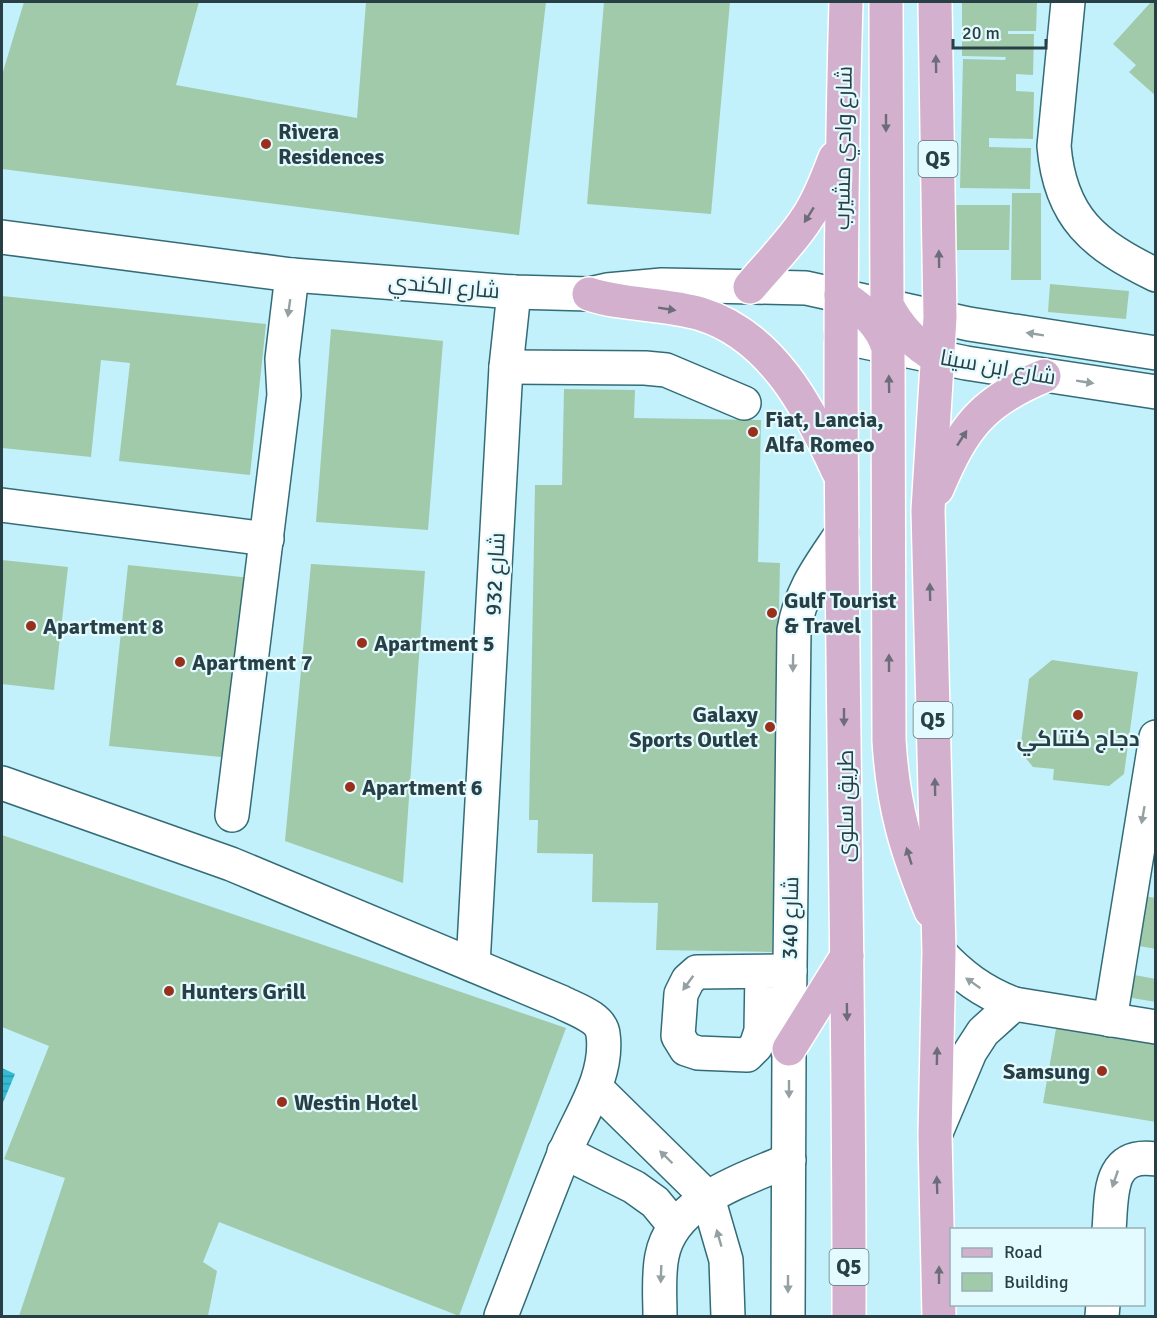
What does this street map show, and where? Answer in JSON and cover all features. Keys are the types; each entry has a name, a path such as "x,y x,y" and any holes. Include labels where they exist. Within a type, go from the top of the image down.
{"main road":[{"name":"شارع وادي مشيرب","path":"841,295 846,2"},
{"path":"886,2 887,305 902,330 912,341 937,357"},
{"name":"Q5","path":"936,2 940,317 928,510 938,941 935,1135 939,1317"},
{"path":"750,287 786,247 808,216 819,197 842,142"},
{"path":"589,294 609,301 700,314 733,327 766,357 796,391 817,427 841,478"},
{"path":"841,295 870,316 884,336 888,348 891,772 902,834 938,941"},
{"name":"طريق سلوى","path":"841,295 849,1317"},
{"path":"928,510 952,452 976,418 996,400 1044,375"},
{"path":"789,1049 847,956"}],"street":[{"path":"1068,2 1054,146 1056,169 1062,191 1072,211 1086,230 1102,245 1155,275"},
{"name":"شارع الكندي","path":"2,237 304,275 513,292 589,294 662,285 806,288 887,305"},
{"path":"232,815 284,395 294,378 307,341 304,275"},
{"name":"شارع 932","path":"473,964 506,367 513,292"},
{"name":"شارع ابن سينا","path":"887,305 969,324 1155,353"},
{"name":"شارع ابن سينا","path":"842,337 937,357 1155,392"},
{"path":"506,367 666,370 744,403"},
{"path":"2,505 267,539"},
{"name":"شارع 340","path":"788,1317 789,1049 776,971 794,630 804,592 842,533"},
{"path":"1110,1020 1155,737"},
{"path":"2,783 231,864 473,964 561,1002 594,1019 603,1032 596,1088 564,1152 501,1317"},
{"path":"938,941 956,970 993,996 1014,1004 1155,1028"},
{"path":"935,1135 970,1052 983,1032 1014,1004"},
{"path":"596,1088 708,1198 726,1260 728,1317"},
{"path":"564,1152 634,1187 655,1202 674,1225"},
{"path":"1109,1228 1114,1179 1119,1169 1136,1158 1155,1158"},
{"path":"660,1317 662,1256 674,1225 689,1209 708,1198 789,1160"}],"water":[{"path":"2,1068 15,1074 2,1105"}],"building":[{"name":"Rivera Residences","path":"24,2 199,2 176,85 357,118 366,2 546,2 519,235 2,169 2,75"},
{"path":"604,2 730,2 711,214 587,204"},
{"path":"962,2 1037,2 1036,31 1008,31 1008,34 1034,34 1033,75 1016,74 1016,91 1034,92 1033,139 989,138 989,147 1031,148 1030,189 960,188 963,59 1005,60 1006,57 962,56"},
{"path":"1151,2 1156,2 1156,96 1129,72 1136,65 1113,44"},
{"path":"1012,193 1041,193 1041,280 1011,280"},
{"path":"955,205 1010,205 1009,250 954,250"},
{"path":"1050,284 1129,291 1126,319 1048,312"},
{"path":"2,296 266,324 250,475 119,461 130,363 101,360 91,457 2,448"},
{"path":"331,329 443,341 428,530 316,522"},
{"path":"564,389 635,390 634,418 761,420 758,562 780,563 772,952 656,950 658,903 592,902 593,854 537,853 538,820 529,820 535,485 562,485"},
{"name":"Apartment 8","path":"2,560 68,567 54,690 2,684"},
{"path":"311,564 425,571 403,883 285,841"},
{"name":"Apartment 7","path":"128,565 251,578 231,758 109,746"},
{"name":"دجاج كنتاكي","path":"1052,660 1138,672 1124,774 1109,786 1053,780 1054,769 1033,767 1020,751 1029,679"},
{"name":"Westin Hotel","path":"2,835 566,1028 459,1316 219,1222 203,1262 217,1271 208,1316 19,1316 65,1178 4,1159 49,1046 2,1027"},
{"path":"1137,895 1156,898 1156,949 1128,944"},
{"path":"1124,973 1156,979 1156,1002 1120,996"},
{"name":"Samsung","path":"1057,1023 1156,1039 1156,1122 1043,1103"}],"place":[{"name":"Rivera Residences","path":"266,144"},
{"name":"Fiat, Lancia, Alfa Romeo","path":"753,432"},
{"name":"Gulf Tourist & Travel","path":"772,613"},
{"name":"Apartment 8","path":"31,626"},
{"name":"Apartment 5","path":"362,643"},
{"name":"Apartment 7","path":"180,662"},
{"name":"دجاج كنتاكي","path":"1078,715"},
{"name":"Galaxy Sports Outlet","path":"770,727"},
{"name":"Apartment 6","path":"350,787"},
{"name":"Hunters Grill","path":"169,991"},
{"name":"Samsung","path":"1102,1071"},
{"name":"Westin Hotel","path":"282,1102"}]}
